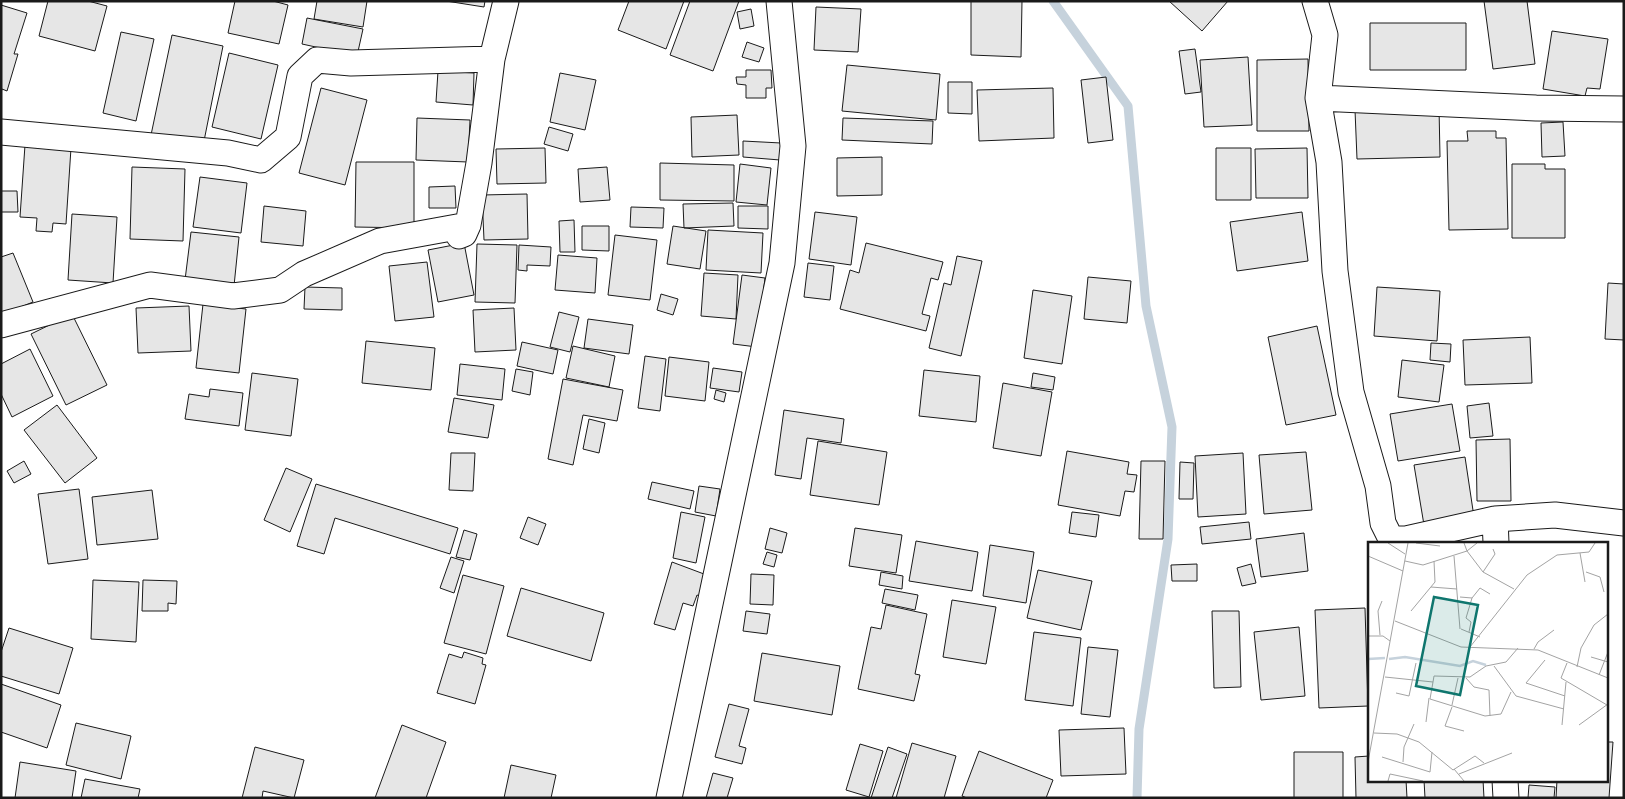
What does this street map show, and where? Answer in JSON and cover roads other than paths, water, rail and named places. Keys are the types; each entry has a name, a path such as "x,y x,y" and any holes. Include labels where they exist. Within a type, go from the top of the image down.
{"street":[{"path":"448,242 464,234 468,225 479,163 492,58 506,1"},
{"path":"1315,1 1324,35 1318,98 1329,162 1335,271 1352,392 1378,486 1383,523 1391,539 1495,531 1555,515 1624,523"},
{"path":"670,798 782,263 793,146 776,6"},
{"path":"1,132 228,153 261,160 288,137 300,76 317,60 351,62 492,58"},
{"path":"1318,98 1536,108 1624,109"},
{"path":"1,325 150,285 233,296 280,290 304,274 380,241 468,225"},
{"path":"1505,782 1506,798"}],"waterway":[{"path":"1053,1 1128,106 1146,306 1172,427 1168,539 1139,729 1137,798"}]}
